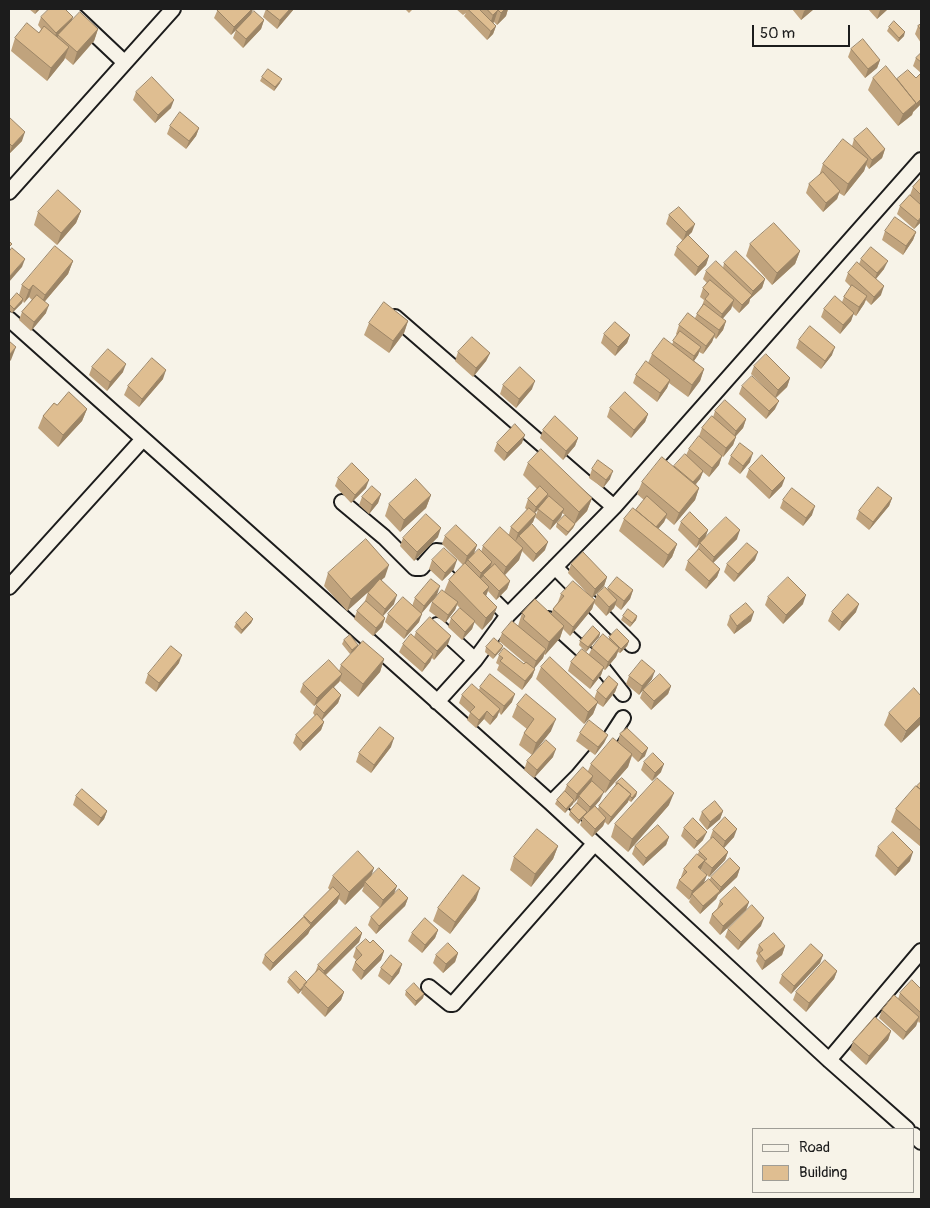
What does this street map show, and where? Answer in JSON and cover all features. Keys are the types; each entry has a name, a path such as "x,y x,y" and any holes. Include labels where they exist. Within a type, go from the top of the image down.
{"street":[{"path":"68,9 124,62"},
{"path":"9,192 173,9"},
{"path":"437,702 474,660 508,615 532,605 556,567 614,507 921,160"},
{"path":"395,317 614,507"},
{"path":"9,318 551,803 829,1060 906,1128"},
{"path":"9,587 143,439"},
{"path":"342,502 384,537 415,568 421,568 436,551 445,552 508,615"},
{"path":"556,567 632,645"},
{"path":"532,605 604,670 623,694"},
{"path":"434,622 474,660"},
{"path":"551,803 578,776 610,738 623,718"},
{"path":"429,987 450,1004 455,1003 594,844"},
{"path":"829,1060 921,951"}],"building":[{"path":"49,9 65,9 73,17 56,33 41,17"},
{"path":"218,9 252,9 234,27"},
{"path":"266,9 290,9 280,20"},
{"path":"468,9 479,9 496,26 491,31"},
{"path":"487,9 505,9 501,13 498,10 493,15"},
{"path":"254,11 264,20 246,39 236,30"},
{"path":"80,12 98,29 77,52 58,35"},
{"path":"894,21 905,32 899,38 889,27"},
{"path":"27,23 39,33 44,26 69,47 51,68 15,38"},
{"path":"863,39 880,60 868,69 851,49"},
{"path":"921,53 921,62 916,58"},
{"path":"886,66 916,103 903,114 873,78"},
{"path":"268,69 282,79 275,87 262,77"},
{"path":"908,70 916,78 921,73 921,99 916,104 897,79"},
{"path":"152,77 174,100 158,115 136,92"},
{"path":"180,112 199,128 189,141 170,126"},
{"path":"9,117 25,132 12,146 9,143"},
{"path":"867,128 885,149 872,160 854,139"},
{"path":"843,139 868,159 848,184 823,164"},
{"path":"823,172 840,191 826,203 809,184"},
{"path":"921,178 921,195 913,187"},
{"path":"58,190 81,211 61,233 38,212"},
{"path":"910,195 921,205 921,217 918,221 900,206"},
{"path":"679,207 695,224 686,232 669,215"},
{"path":"895,217 916,232 906,246 885,231"},
{"path":"774,223 800,251 777,273 750,244"},
{"path":"688,235 709,256 698,267 677,247"},
{"path":"55,246 73,261 45,295 33,285 29,290 22,285"},
{"path":"871,247 888,261 877,273 861,259"},
{"path":"12,248 25,259 9,277 9,252"},
{"path":"736,251 765,279 753,291 724,263"},
{"path":"716,261 752,295 742,305 706,271"},
{"path":"857,262 884,286 874,297 848,273"},
{"path":"710,280 734,300 722,314 705,299 709,294 703,288"},
{"path":"852,285 867,296 859,307 844,297"},
{"path":"17,293 23,299 14,309 9,302"},
{"path":"37,295 49,305 34,322 22,312"},
{"path":"835,296 854,313 843,325 824,309"},
{"path":"384,302 408,321 393,341 369,323"},
{"path":"704,304 726,321 719,330 697,314"},
{"path":"688,313 715,334 706,346 679,325"},
{"path":"615,322 630,335 618,347 604,334"},
{"path":"810,326 835,347 825,361 799,340"},
{"path":"680,331 701,347 694,356 673,341"},
{"path":"472,337 490,353 476,368 458,352"},
{"path":"664,338 704,369 692,385 652,354"},
{"path":"9,341 16,347 9,355"},
{"path":"108,349 126,364 110,382 92,367"},
{"path":"766,354 790,378 778,390 754,366"},
{"path":"152,358 166,370 142,399 128,386"},
{"path":"646,361 670,380 660,393 636,375"},
{"path":"520,367 535,381 519,399 503,385"},
{"path":"752,376 779,401 769,411 742,386"},
{"path":"69,392 87,409 63,435 43,416 54,403 57,405"},
{"path":"625,392 648,414 634,430 610,408"},
{"path":"725,400 746,419 736,431 715,411"},
{"path":"555,416 578,438 566,451 543,430"},
{"path":"712,416 736,437 726,448 702,428"},
{"path":"515,424 525,435 507,453 497,443"},
{"path":"699,436 722,456 712,468 689,449"},
{"path":"740,443 753,453 743,466 731,456"},
{"path":"541,449 592,498 579,512 528,463"},
{"path":"685,454 703,471 693,482 674,466"},
{"path":"762,455 785,478 772,491 749,469"},
{"path":"662,457 699,488 679,513 642,482"},
{"path":"598,460 613,471 606,480 592,469"},
{"path":"352,463 369,480 355,495 338,478"},
{"path":"416,479 431,495 404,520 389,504"},
{"path":"372,486 381,494 372,505 362,497"},
{"path":"540,486 548,494 536,507 528,499"},
{"path":"878,487 892,498 873,522 859,511"},
{"path":"792,488 815,506 806,518 783,500"},
{"path":"549,496 564,509 553,521 538,509"},
{"path":"647,496 667,514 656,527 636,510"},
{"path":"529,508 536,514 518,533 511,527"},
{"path":"633,508 677,544 668,555 624,519"},
{"path":"690,512 708,530 699,539 681,522"},
{"path":"426,514 441,528 417,552 403,538"},
{"path":"565,515 575,524 568,532 557,523"},
{"path":"726,517 740,530 714,557 700,543"},
{"path":"532,524 548,542 536,554 519,536"},
{"path":"456,525 477,545 467,556 445,536"},
{"path":"500,527 523,548 506,567 483,546"},
{"path":"366,539 389,565 351,599 328,573"},
{"path":"747,543 758,552 738,574 727,564"},
{"path":"444,548 457,560 445,573 432,560"},
{"path":"479,549 492,562 481,573 468,560"},
{"path":"699,549 720,569 709,581 688,561"},
{"path":"583,552 607,577 595,589 571,564"},
{"path":"465,563 489,587 483,593 497,607 486,618 449,580"},
{"path":"495,564 510,581 499,591 483,575"},
{"path":"617,577 633,590 624,601 608,588"},
{"path":"788,577 806,595 786,615 768,597"},
{"path":"380,579 397,595 385,609 368,593"},
{"path":"431,579 440,586 424,606 415,598"},
{"path":"573,581 595,600 573,627 553,609 564,596 561,594"},
{"path":"605,587 617,600 609,607 597,594"},
{"path":"442,590 458,602 448,615 432,602"},
{"path":"848,594 859,604 842,622 832,612"},
{"path":"403,597 422,614 407,631 388,614"},
{"path":"535,599 564,626 549,642 523,619 525,616 522,613"},
{"path":"366,601 385,618 376,628 357,611"},
{"path":"746,603 754,612 737,626 730,616"},
{"path":"460,608 475,621 465,632 451,618"},
{"path":"628,609 637,616 632,623 623,616"},
{"path":"246,612 253,619 242,630 236,623"},
{"path":"430,617 451,636 437,651 416,632"},
{"path":"512,621 546,649 536,661 502,633"},
{"path":"593,626 600,633 588,647 580,641"},
{"path":"617,629 629,641 621,649 609,637"},
{"path":"411,634 433,654 425,664 403,644"},
{"path":"603,634 619,648 608,662 592,648"},
{"path":"350,635 358,645 352,650 344,640"},
{"path":"494,638 503,646 495,655 486,647"},
{"path":"363,641 384,659 363,684 341,665"},
{"path":"171,646 182,655 159,683 148,674"},
{"path":"504,648 524,664 526,662 535,669 525,681 500,661 503,658 499,655"},
{"path":"582,649 604,667 593,681 571,662"},
{"path":"550,657 598,702 588,712 541,667"},
{"path":"329,660 342,674 317,698 303,684"},
{"path":"642,660 655,671 642,686 629,676"},
{"path":"490,674 515,694 504,706 480,687"},
{"path":"660,674 671,686 654,701 643,690"},
{"path":"609,676 618,684 606,699 597,691"},
{"path":"472,684 500,709 493,717 487,711 479,720 470,712 475,707 462,695"},
{"path":"333,687 341,695 324,713 316,705"},
{"path":"914,688 921,696 921,716 906,731 889,713"},
{"path":"526,694 556,719 536,743 524,733 534,719 517,705"},
{"path":"317,714 324,722 303,743 296,735"},
{"path":"589,720 608,735 598,747 580,733"},
{"path":"380,727 394,738 374,765 359,753"},
{"path":"627,728 648,748 642,754 620,734"},
{"path":"613,738 632,754 610,781 591,764"},
{"path":"546,740 556,749 537,770 527,761"},
{"path":"653,753 664,764 655,773 644,762"},
{"path":"583,767 593,776 577,794 567,785"},
{"path":"622,778 637,792 632,798 631,794 616,783"},
{"path":"657,778 674,793 632,839 615,824"},
{"path":"592,781 604,792 590,807 579,796"},
{"path":"921,782 921,790 917,786"},
{"path":"618,783 631,794 611,817 599,806"},
{"path":"916,786 921,790 921,831 896,809"},
{"path":"82,789 107,811 101,818 76,796"},
{"path":"565,791 574,800 566,809 557,800"},
{"path":"715,801 723,811 710,822 702,812"},
{"path":"577,803 587,812 579,820 570,811"},
{"path":"595,806 606,818 595,829 583,817"},
{"path":"725,817 737,829 725,841 713,830"},
{"path":"693,818 707,832 697,841 684,828"},
{"path":"658,825 669,837 646,858 635,846"},
{"path":"537,829 558,846 535,874 514,857"},
{"path":"893,832 913,852 898,868 878,847"},
{"path":"713,837 728,852 712,868 704,861 707,859 699,851"},
{"path":"358,851 374,868 349,892 333,876"},
{"path":"697,854 705,860 698,867 707,875 692,891 679,880 687,872 684,869"},
{"path":"730,858 740,868 721,887 711,877"},
{"path":"379,868 397,886 383,900 365,882"},
{"path":"463,875 480,888 455,922 438,908"},
{"path":"709,879 720,891 703,906 692,894"},
{"path":"333,887 340,894 311,923 304,916"},
{"path":"735,887 749,902 723,926 712,914 723,904 720,901"},
{"path":"399,889 408,898 379,926 371,917"},
{"path":"752,905 764,918 741,942 728,929"},
{"path":"304,917 311,925 273,963 265,955"},
{"path":"425,918 438,930 425,945 412,933"},
{"path":"356,927 362,933 324,971 318,965"},
{"path":"774,933 785,946 765,961 759,953 763,950 759,945"},
{"path":"366,939 370,943 373,940 384,951 364,971 355,962 362,955 356,948"},
{"path":"448,943 458,953 446,964 436,955"},
{"path":"811,944 823,955 794,986 782,975"},
{"path":"391,955 402,964 392,977 381,968"},
{"path":"825,960 837,971 809,1003 796,992"},
{"path":"319,969 344,992 328,1008 304,985"},
{"path":"296,971 307,982 300,990 289,978"},
{"path":"912,980 921,989 921,1013 900,993"},
{"path":"414,983 424,994 416,1001 406,991"},
{"path":"894,995 919,1017 906,1032 882,1010"},
{"path":"875,1017 891,1031 869,1056 853,1042"}]}
